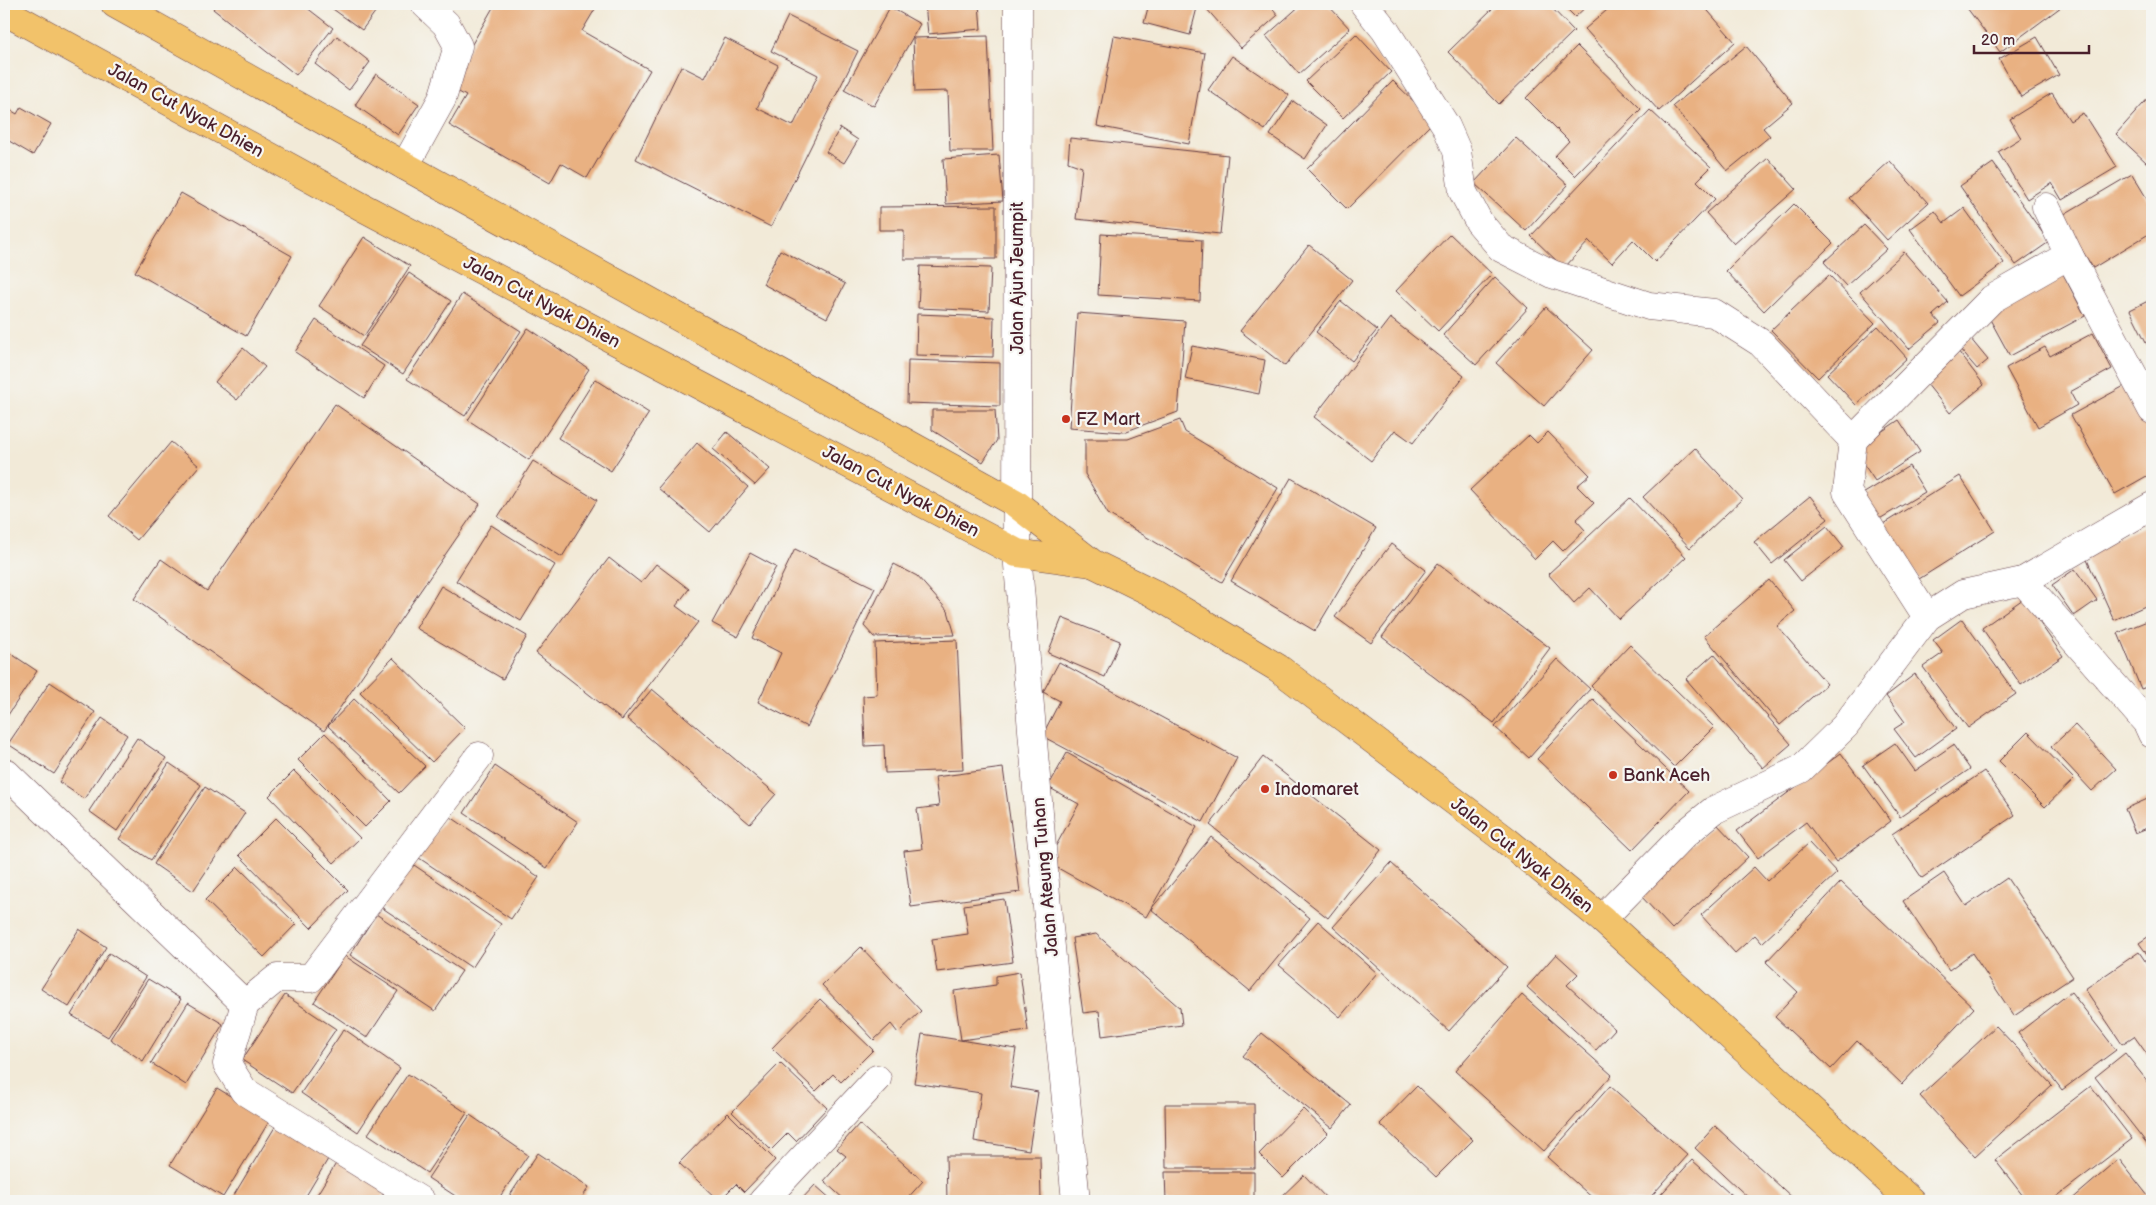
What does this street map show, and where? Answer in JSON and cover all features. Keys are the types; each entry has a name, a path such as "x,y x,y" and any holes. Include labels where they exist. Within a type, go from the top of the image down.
{"highway":[{"name":"Jalan Cut Nyak Dhien","path":"115,4 1015,503 1092,563 1153,594 1278,668 1507,841 1602,919 1912,1201"},
{"name":"Jalan Cut Nyak Dhien","path":"4,11 364,208 1017,553 1092,563"}],"street":[{"path":"405,166 442,99 458,46 446,24 425,4"},
{"name":"Jalan Ajun Jeumpit","path":"1017,553 1015,503 1018,4"},
{"path":"1364,4 1385,30 1446,126 1457,151 1463,192 1479,222 1501,248 1552,274 1649,306 1714,313 1761,343 1853,440"},
{"path":"2046,207 2069,255 2152,410"},
{"path":"1927,617 1847,492 1853,440 1992,299 2069,255"},
{"path":"1602,919 1685,834 1714,810 1801,769 1845,726 1927,617 1963,594 2023,581 2152,506"},
{"name":"Jalan Ateung Tuhan","path":"1017,553 1047,907 1076,1201"},
{"path":"2023,581 2147,723 2152,734"},
{"path":"421,1201 244,1091 227,1064 245,1004 277,978 311,978 479,756"},
{"path":"6,773 245,1004"},
{"path":"763,1201 877,1079"}],"building":[{"path":"217,4 302,4 333,28 296,75 213,9"},
{"path":"326,4 381,4 362,30"},
{"path":"495,4 598,4 582,31 650,70 587,178 561,163 550,183 449,125 466,96 448,86"},
{"path":"925,4 979,4 981,29 928,34"},
{"path":"1149,4 1198,4 1190,35 1144,23"},
{"path":"1209,4 1269,4 1278,15 1241,48 1205,7"},
{"path":"1302,4 1327,4 1350,29 1299,74 1266,36"},
{"path":"1497,4 1548,4 1574,31 1499,104 1448,52"},
{"path":"1562,4 1589,4 1575,17"},
{"path":"1614,4 1702,4 1735,42 1659,111 1585,29"},
{"path":"1964,4 2065,4 2000,52"},
{"path":"890,7 920,24 874,106 844,90"},
{"path":"788,16 858,51 771,227 636,159 681,66 705,78 725,38 778,65 757,108 793,126 818,75 771,51"},
{"path":"1356,34 1391,72 1343,118 1306,81"},
{"path":"337,36 370,62 349,90 315,64"},
{"path":"988,36 993,151 950,151 948,91 915,92 913,38"},
{"path":"1114,36 1205,53 1189,144 1097,126"},
{"path":"2037,37 2059,75 2021,97 1999,59"},
{"path":"1577,46 1641,109 1575,176 1555,156 1569,141 1526,98"},
{"path":"1746,46 1793,103 1763,128 1770,136 1727,171 1673,106"},
{"path":"1232,56 1289,95 1265,130 1208,90"},
{"path":"376,74 419,104 398,135 355,105"},
{"path":"1393,81 1434,121 1347,209 1307,169"},
{"path":"2052,93 2070,121 2083,113 2117,167 2062,200 2052,183 2027,199 1998,152 2021,138 2010,119"},
{"path":"2152,94 2152,157 2147,163 2116,134"},
{"path":"1293,101 1327,125 1305,159 1270,135"},
{"path":"4,106 17,114 21,107 51,124 33,155 4,138"},
{"path":"1650,110 1711,167 1697,181 1715,199 1655,262 1633,240 1612,263 1589,241 1564,268 1531,236"},
{"path":"840,128 858,140 844,163 826,152"},
{"path":"1070,138 1228,155 1220,234 1076,219 1082,167 1068,162"},
{"path":"1516,138 1568,185 1526,231 1474,183"},
{"path":"999,155 1003,201 946,204 943,159"},
{"path":"1768,158 1796,189 1734,244 1706,213"},
{"path":"1890,161 1928,203 1887,240 1849,198"},
{"path":"1993,163 2049,242 2016,265 1960,186"},
{"path":"2132,174 2152,207 2152,232 2093,268 2061,216"},
{"path":"181,193 292,256 246,336 135,272"},
{"path":"1794,204 1833,243 1764,311 1726,271"},
{"path":"996,206 996,259 904,259 904,230 879,230 879,207"},
{"path":"1964,208 2004,263 1959,296 1910,229 1935,211 1944,223"},
{"path":"1864,225 1887,249 1846,286 1824,262"},
{"path":"1101,234 1202,240 1200,301 1098,295"},
{"path":"1450,234 1492,274 1438,331 1396,291"},
{"path":"364,237 410,266 364,336 319,306"},
{"path":"1309,245 1352,280 1285,366 1240,331"},
{"path":"780,250 845,284 827,318 763,284"},
{"path":"1904,252 1948,302 1933,315 1940,323 1909,349 1860,292"},
{"path":"920,266 991,268 989,311 918,308"},
{"path":"2062,272 2085,316 2010,356 1986,312"},
{"path":"409,273 451,301 403,374 360,346"},
{"path":"1829,275 1875,323 1818,378 1771,330"},
{"path":"1495,277 1528,308 1476,365 1443,335"},
{"path":"462,294 521,331 465,416 407,379"},
{"path":"2152,299 2152,354 2130,310"},
{"path":"1341,301 1377,330 1352,361 1316,332"},
{"path":"1546,307 1593,350 1544,406 1496,363"},
{"path":"1077,313 1185,321 1178,412 1124,432 1069,428"},
{"path":"917,314 994,317 993,357 916,355"},
{"path":"1390,318 1464,376 1413,443 1395,430 1371,461 1314,417"},
{"path":"316,320 384,366 364,398 295,352"},
{"path":"1878,326 1907,358 1856,405 1827,374"},
{"path":"528,328 589,369 529,460 468,420"},
{"path":"2093,333 2112,369 2070,392 2077,405 2038,427 2006,368 2045,347 2050,356"},
{"path":"1970,338 1988,360 1977,369 1959,348"},
{"path":"1192,346 1265,360 1259,394 1185,379"},
{"path":"243,348 265,367 237,400 215,382"},
{"path":"1958,351 1984,385 1950,413 1923,379"},
{"path":"908,360 1000,363 1000,406 907,403"},
{"path":"595,379 649,413 611,471 558,438"},
{"path":"2128,384 2152,429 2152,473 2115,494 2071,415"},
{"path":"335,404 480,504 324,731 134,599 161,559 207,591"},
{"path":"932,410 995,410 997,440 983,462 932,430"},
{"path":"1180,420 1185,432 1278,488 1222,582 1108,514 1085,474 1085,439 1128,439"},
{"path":"1899,420 1920,452 1875,481 1854,450"},
{"path":"727,432 770,469 755,485 713,449"},
{"path":"1548,432 1590,475 1577,486 1594,503 1576,520 1585,530 1563,551 1553,541 1535,559 1470,490 1529,435 1537,443"},
{"path":"171,442 199,466 137,540 109,516"},
{"path":"697,443 748,487 710,532 658,488"},
{"path":"1695,448 1742,499 1690,548 1643,497"},
{"path":"533,461 597,500 562,557 498,517"},
{"path":"1909,466 1925,492 1876,521 1861,495"},
{"path":"1960,476 1995,531 1919,579 1883,524"},
{"path":"1291,478 1376,528 1315,631 1231,581"},
{"path":"1810,496 1828,519 1772,564 1754,542"},
{"path":"1630,498 1686,557 1619,619 1590,588 1574,603 1548,574"},
{"path":"2152,523 2152,603 2114,620 2084,553"},
{"path":"491,525 555,565 521,621 456,581"},
{"path":"1827,526 1844,547 1801,581 1784,560"},
{"path":"1391,544 1426,570 1371,643 1335,617"},
{"path":"795,549 875,588 807,727 758,702 781,653 752,638"},
{"path":"750,553 776,567 738,637 712,623"},
{"path":"609,558 641,583 656,564 689,589 676,606 698,622 622,720 536,653"},
{"path":"1438,563 1550,648 1494,723 1382,637"},
{"path":"894,564 917,576 948,611 955,635 874,637 864,626"},
{"path":"2075,569 2097,600 2074,616 2052,585"},
{"path":"1769,580 1795,611 1777,626 1827,684 1780,725 1704,636"},
{"path":"441,586 527,636 503,679 416,628"},
{"path":"2023,599 2063,656 2021,685 1982,628"},
{"path":"1062,618 1120,641 1105,677 1048,653"},
{"path":"1962,619 2016,694 1968,728 1923,667 1943,653 1933,640"},
{"path":"2152,619 2152,685 2141,689 2118,633"},
{"path":"957,640 963,770 885,773 884,745 865,746 863,696 877,695 875,643"},
{"path":"1630,645 1714,727 1674,767 1591,686"},
{"path":"4,649 37,671 4,721"},
{"path":"1714,654 1791,744 1763,768 1686,679"},
{"path":"393,658 465,728 432,762 360,692"},
{"path":"1557,659 1590,689 1529,758 1495,727"},
{"path":"1059,662 1237,758 1203,822 1042,736 1060,701 1043,692"},
{"path":"1915,674 1956,729 1916,758 1894,729 1905,722 1886,696"},
{"path":"50,682 95,712 54,774 8,744"},
{"path":"652,689 776,794 750,824 627,719"},
{"path":"354,699 425,766 399,793 328,726"},
{"name":"Bank Aceh","path":"1593,699 1689,791 1632,850 1537,759"},
{"path":"102,718 127,735 84,799 59,782"},
{"path":"2075,725 2116,769 2092,791 2051,747"},
{"path":"2028,732 2074,779 2045,807 1999,761"},
{"path":"325,733 391,801 365,827 298,760"},
{"path":"137,738 166,758 117,831 89,811"},
{"path":"1895,743 1915,771 1953,745 1970,769 1900,817 1863,765"},
{"path":"1067,753 1197,827 1146,917 1047,862 1079,804 1048,787"},
{"path":"1841,753 1891,821 1836,862 1806,822 1758,858 1737,831"},
{"path":"1263,757 1381,850 1328,918 1210,825"},
{"path":"169,763 201,785 151,860 119,839"},
{"path":"495,766 578,822 547,868 464,813"},
{"path":"1003,768 1020,892 911,907 904,851 922,849 917,809 939,806 935,777"},
{"path":"294,771 360,838 334,863 269,796"},
{"path":"1984,771 2015,815 1922,878 1892,834"},
{"path":"205,787 245,813 193,891 154,864"},
{"path":"2152,797 2152,826 2135,833 2125,809"},
{"path":"448,815 539,877 511,919 419,858"},
{"path":"276,818 348,890 311,928 239,855"},
{"path":"1716,823 1748,857 1672,929 1640,895"},
{"path":"1211,837 1310,918 1250,991 1151,909"},
{"path":"1809,843 1837,873 1762,943 1755,935 1735,953 1701,915 1754,867 1767,881"},
{"path":"411,863 501,924 472,968 381,907"},
{"path":"1391,863 1507,967 1449,1031 1333,927"},
{"path":"238,867 296,924 264,957 205,900"},
{"path":"1944,873 1966,906 2007,878 2073,977 2014,1016 1972,953 1949,970 1903,901"},
{"path":"1841,882 1974,1008 1902,1084 1857,1041 1831,1069 1775,1017 1798,992 1766,962"},
{"path":"1004,899 1013,962 937,972 932,939 968,934 964,905"},
{"path":"376,914 462,971 435,1011 350,955"},
{"path":"1318,921 1377,973 1340,1017 1279,965"},
{"path":"79,929 106,947 69,1007 41,989"},
{"path":"1096,934 1180,1008 1182,1025 1102,1036 1099,1011 1083,1013 1072,938"},
{"path":"2152,934 2152,961 2139,943"},
{"path":"861,947 921,1011 898,1033 891,1024 874,1040 822,985"},
{"path":"2139,952 2152,971 2152,1055 2149,1057 2134,1036 2122,1044 2085,989"},
{"path":"109,953 146,977 108,1037 71,1015"},
{"path":"1556,954 1578,974 1567,985 1615,1029 1596,1050 1527,987"},
{"path":"345,956 398,991 367,1038 314,1002"},
{"path":"1020,972 1028,1031 961,1040 954,991 996,985 996,976"},
{"path":"148,979 181,999 143,1061 110,1039"},
{"path":"2071,992 2116,1050 2062,1090 2018,1033"},
{"path":"285,995 336,1029 292,1093 242,1060"},
{"path":"1522,995 1612,1075 1544,1151 1455,1071"},
{"path":"820,999 873,1050 841,1082 833,1074 816,1091 772,1048"},
{"path":"188,1003 223,1024 186,1085 151,1063"},
{"path":"1996,1026 2052,1085 1975,1156 1920,1096"},
{"path":"344,1029 400,1068 358,1132 301,1093"},
{"path":"1262,1033 1351,1105 1332,1128 1243,1056"},
{"path":"922,1034 1016,1049 1010,1087 1038,1092 1029,1150 974,1141 981,1093 914,1083"},
{"path":"2125,1053 2152,1087 2152,1150 2095,1077"},
{"path":"780,1063 827,1108 796,1141 788,1133 771,1150 732,1112"},
{"path":"408,1074 467,1113 427,1173 368,1134"},
{"path":"1417,1086 1473,1140 1436,1177 1380,1124"},
{"path":"1610,1086 1688,1155 1647,1201 1596,1201 1547,1157"},
{"path":"2091,1086 2132,1139 2051,1201 2027,1201 1995,1160"},
{"path":"217,1088 270,1120 223,1197 170,1165"},
{"path":"1165,1104 1254,1104 1255,1168 1166,1168"},
{"path":"1303,1109 1328,1133 1283,1178 1259,1154"},
{"path":"728,1113 775,1160 744,1192 736,1184 719,1201 679,1163"},
{"path":"470,1115 528,1155 497,1201 463,1201 428,1178"},
{"path":"278,1122 331,1154 303,1201 231,1200"},
{"path":"859,1124 923,1181 905,1201 846,1201 824,1181 846,1156 837,1149"},
{"path":"1715,1126 1796,1201 1752,1201 1695,1148"},
{"path":"538,1153 589,1187 580,1201 506,1201"},
{"path":"946,1156 1040,1156 1041,1201 947,1201"},
{"path":"340,1157 388,1187 379,1201 313,1201"},
{"path":"2119,1159 2152,1201 2070,1201"},
{"path":"1692,1160 1738,1201 1655,1201"},
{"path":"1165,1172 1254,1172 1254,1201 1166,1201"},
{"path":"1304,1175 1329,1201 1277,1201"},
{"path":"815,1185 833,1201 800,1201"}],"place":[{"name":"FZ Mart","path":"1066,419"},
{"name":"Bank Aceh","path":"1613,775"},
{"name":"Indomaret","path":"1265,789"}]}
